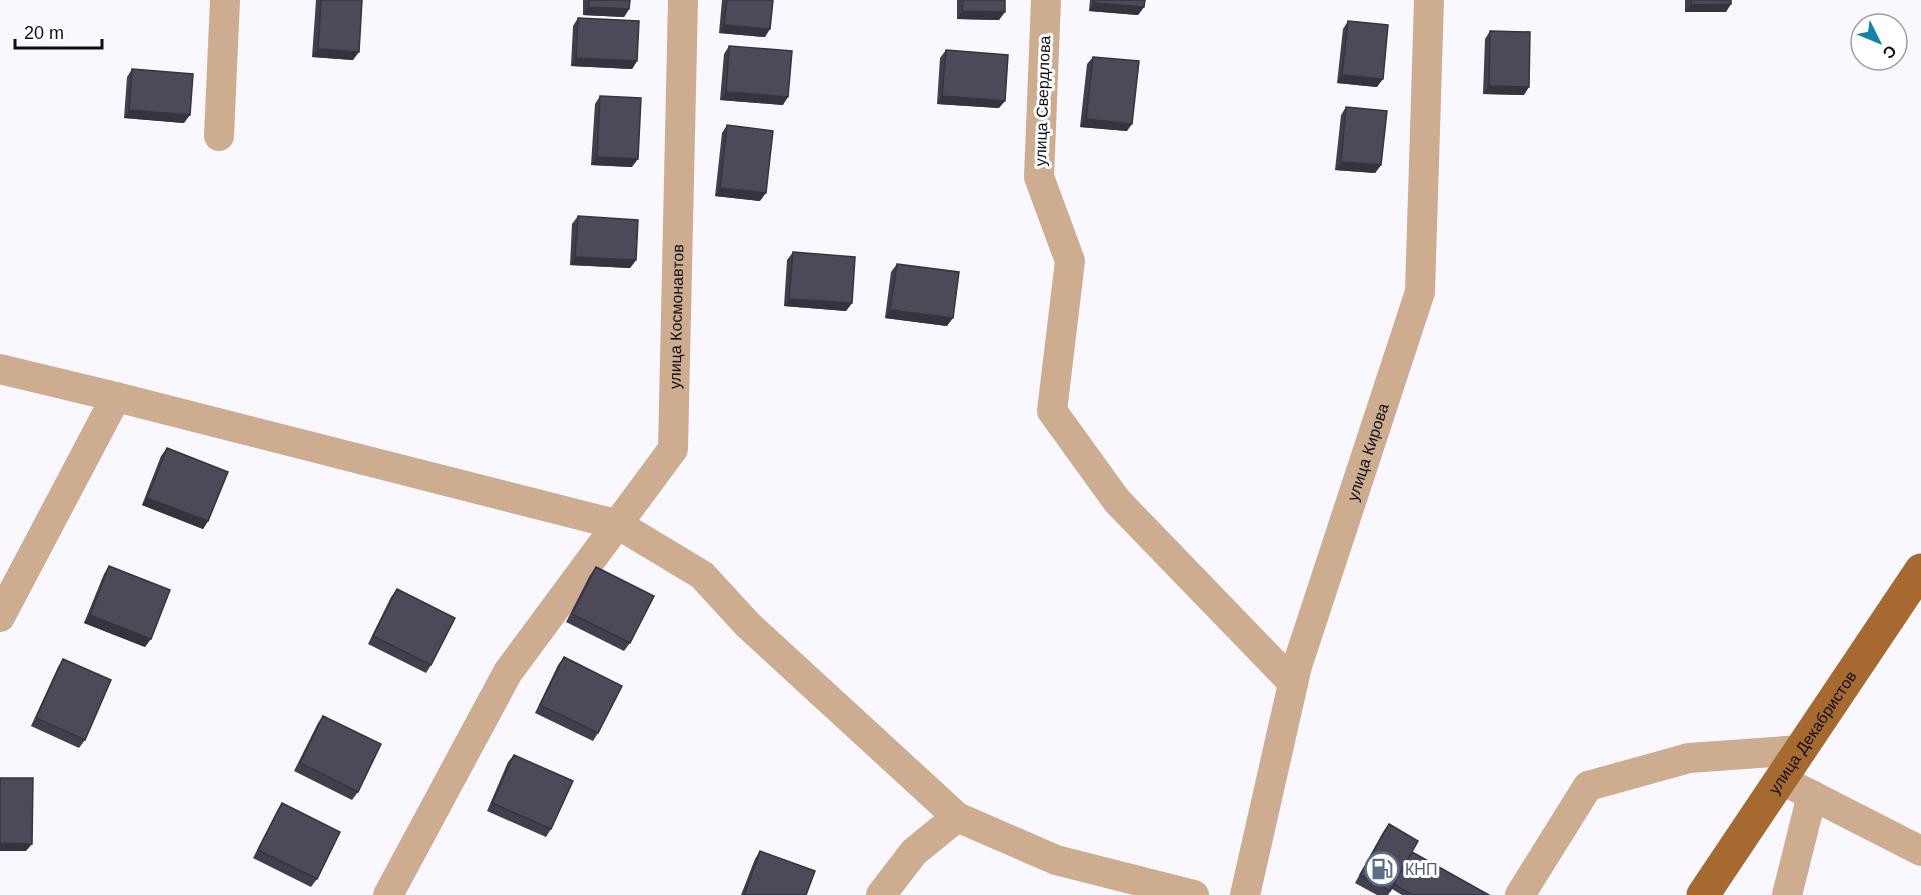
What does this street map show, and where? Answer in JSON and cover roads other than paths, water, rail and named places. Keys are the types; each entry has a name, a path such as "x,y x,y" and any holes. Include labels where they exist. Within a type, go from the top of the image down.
{"main road":[{"name":"улица Декабристов","path":"1703,895 1921,570"}],"street":[{"path":"219,135 225,0"},
{"name":"улица Космонавтов","path":"388,895 508,672 674,449 683,0"},
{"name":"улица Свердлова","path":"1046,0 1039,177 1070,261 1052,411 1117,501 1293,683"},
{"name":"улица Кирова","path":"1245,895 1297,666 1420,292 1429,0"},
{"path":"0,369 619,525 702,575 748,625 957,817 1056,860 1194,895"},
{"path":"0,617 116,397"},
{"path":"1520,895 1588,786 1689,758 1800,750"},
{"path":"1780,779 1921,851"},
{"path":"1787,895 1812,795"},
{"path":"881,895 914,852 957,817"}],"place":[{"name":"КНП","path":"1382,869"}]}
